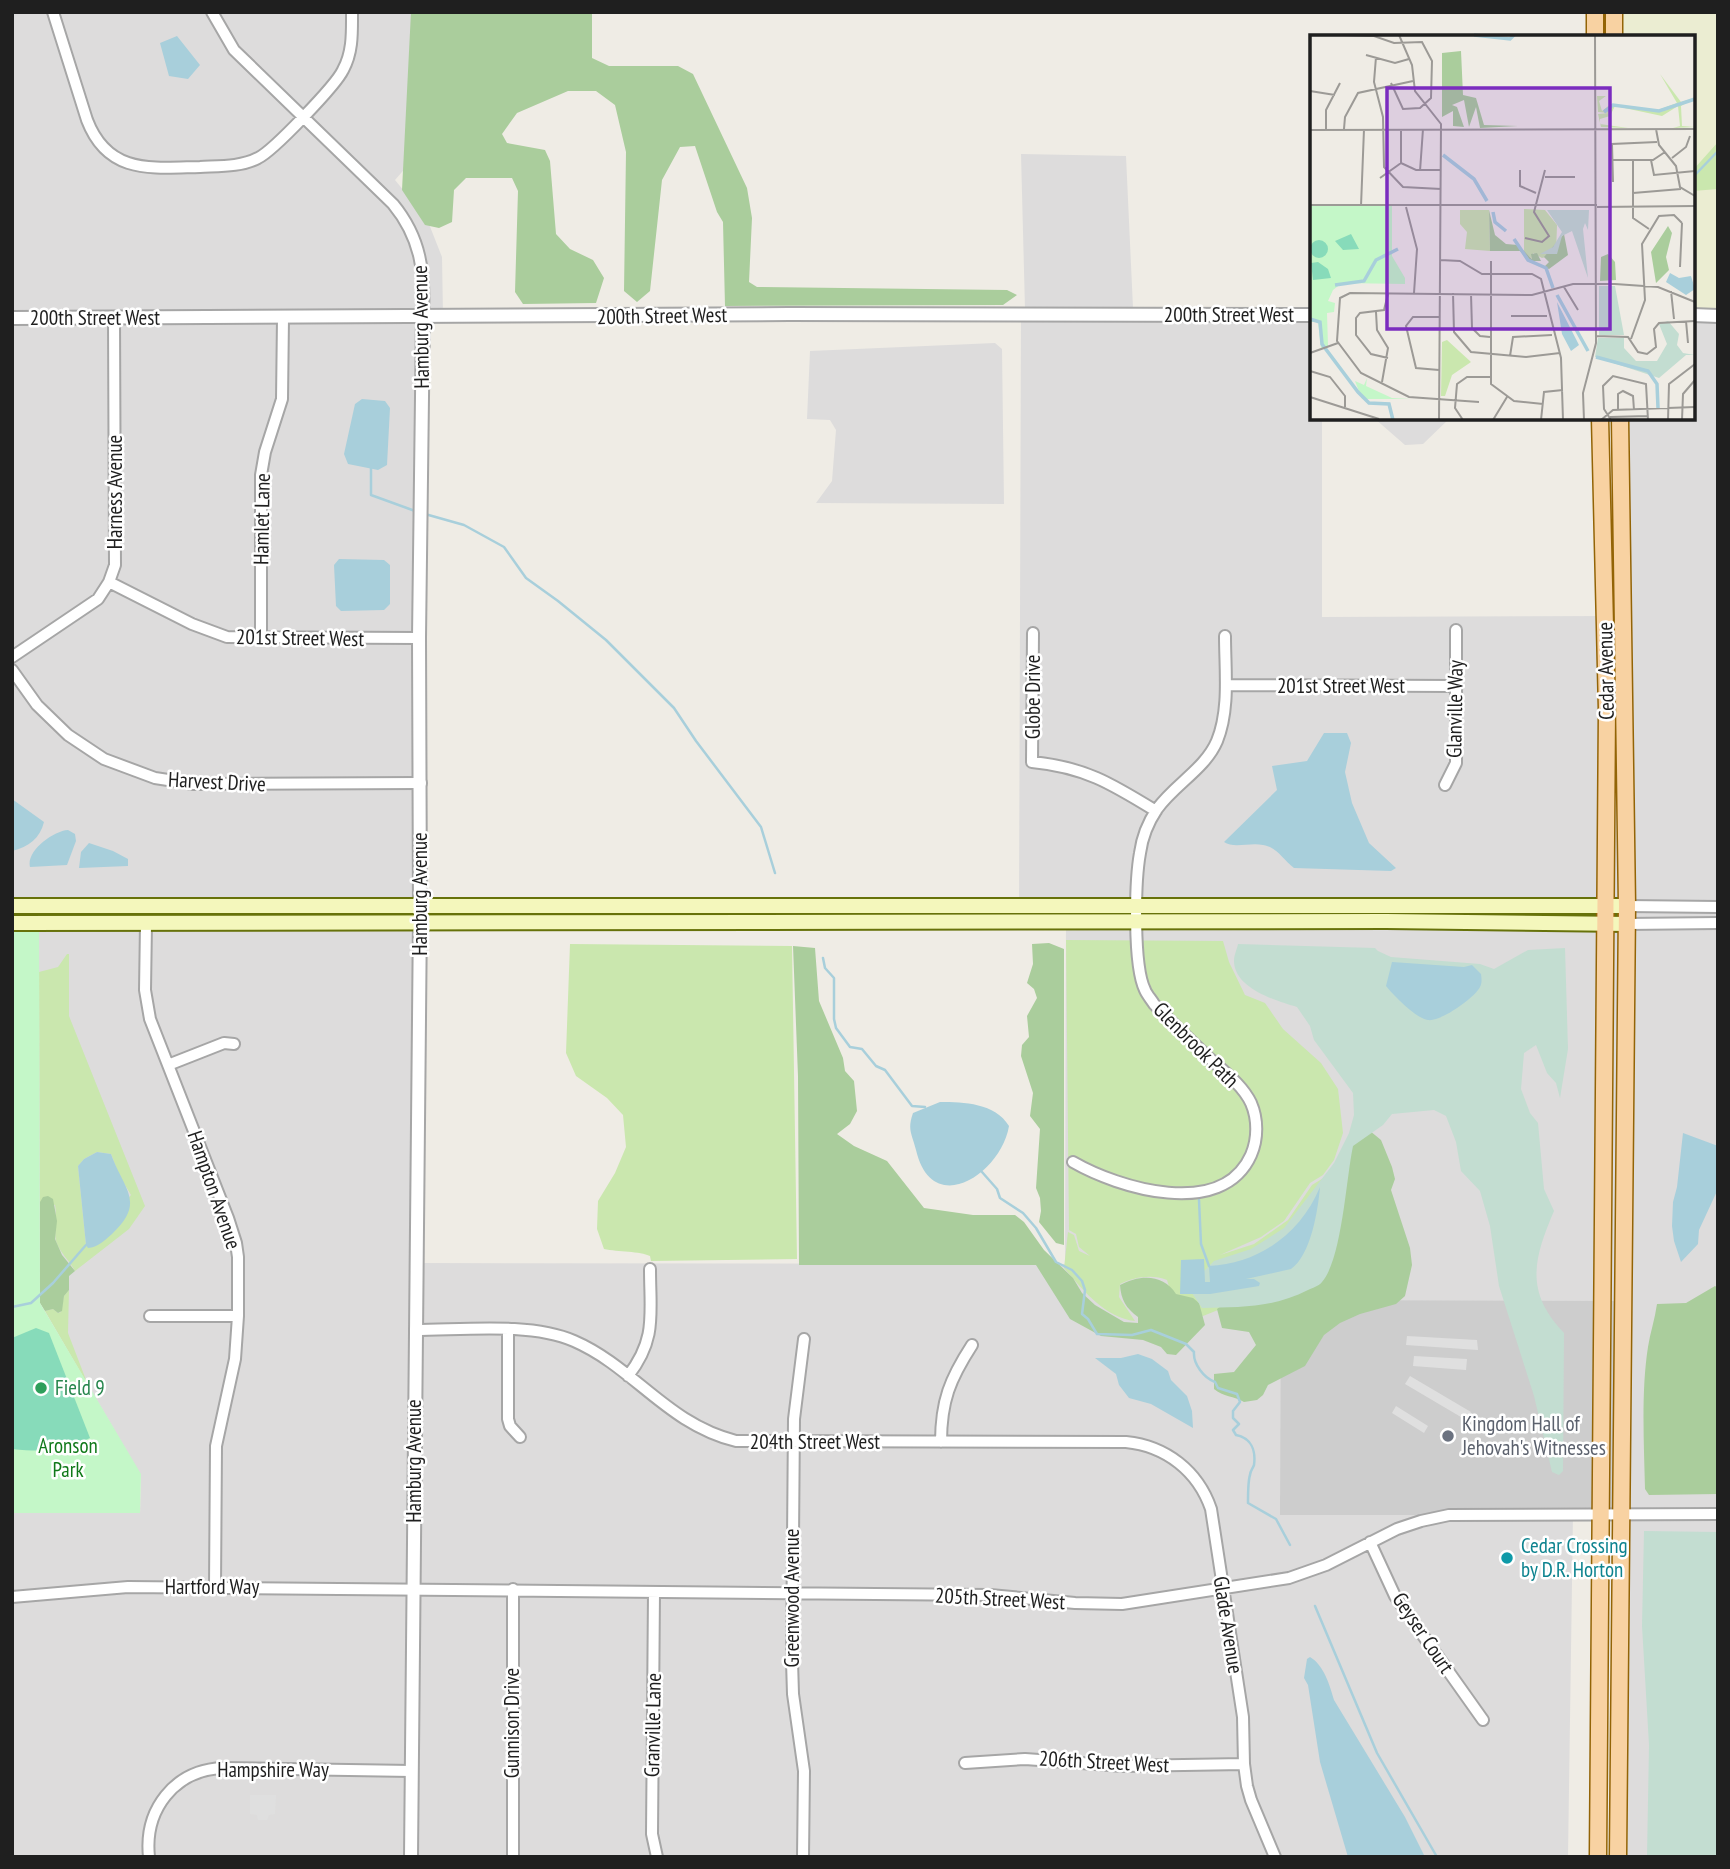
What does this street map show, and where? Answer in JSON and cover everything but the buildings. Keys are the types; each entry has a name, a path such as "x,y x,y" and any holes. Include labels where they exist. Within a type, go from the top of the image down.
{"main road":[{"path":"1595,12 1595,35"},
{"path":"1614,12 1614,35"},
{"name":"Cedar Avenue","path":"1598,1857 1607,710 1600,420"},
{"name":"Cedar Avenue","path":"1618,1857 1627,924 1620,420"},
{"path":"12,923 146,924 420,914 1138,905 1627,906"},
{"path":"12,906 1138,923 1399,921 1627,924"}],"street":[{"path":"53,12 90,129 105,149 127,163 152,168 245,163 272,149 344,69 351,49 352,12"},
{"name":"Hamburg Avenue","path":"212,12 234,50 393,204 409,224 421,260 421,783 411,1857"},
{"name":"200th Street West","path":"12,318 1310,315"},
{"path":"1695,316 1718,316"},
{"name":"Hamlet Lane","path":"261,639 261,474 282,399 283,317"},
{"name":"Harness Avenue","path":"12,657 90,606 109,582 116,554 114,318"},
{"name":"201st Street West","path":"109,582 221,636 261,639 419,638"},
{"name":"Glanville Way","path":"1445,785 1456,763 1456,631"},
{"name":"Globe Drive","path":"1033,633 1032,762 1056,764 1098,776 1156,811"},
{"name":"Glenbrook Path","path":"1073,1162 1097,1175 1130,1187 1166,1192 1200,1191 1212,1189 1238,1174 1254,1148 1257,1131 1250,1102 1232,1080 1161,1012 1145,991 1138,957 1140,851 1156,811 1173,790 1210,754 1221,730 1226,685 1225,636"},
{"name":"Harvest Drive","path":"12,670 37,705 68,735 104,759 155,778 194,785 421,783"},
{"name":"201st Street West","path":"1226,685 1457,686"},
{"path":"1627,906 1718,907"},
{"path":"1627,924 1718,923"},
{"name":"Hampton Avenue","path":"146,924 146,1001 150,1020 234,1235 238,1257 235,1359 216,1446 215,1587"},
{"path":"168,1065 224,1044 234,1044"},
{"path":"628,1377 649,1338 650,1269"},
{"path":"150,1316 238,1316"},
{"name":"204th Street West","path":"415,1330 545,1332 574,1341 597,1354 689,1423 715,1436 746,1442 1120,1443"},
{"path":"508,1330 508,1419 510,1426 520,1437"},
{"name":"Greenwood Avenue","path":"803,1857 804,1780 792,1684 792,1594 795,1392 804,1339"},
{"path":"941,1442 945,1396 972,1345"},
{"name":"Glade Avenue","path":"1120,1443 1141,1445 1170,1456 1186,1468 1202,1489 1212,1516 1229,1622 1242,1717 1244,1764 1251,1800 1275,1857"},
{"path":"1600,1515 1718,1514"},
{"name":"205th Street West","path":"413,1588 990,1595 1107,1604 1222,1590 1303,1574 1409,1524 1442,1516 1600,1515"},
{"name":"Geyser Court","path":"1370,1542 1395,1596 1483,1720"},
{"name":"Hartford Way","path":"12,1597 44,1596 106,1587 413,1588"},
{"name":"Gunnison Drive","path":"513,1589 513,1857"},
{"name":"Granville Lane","path":"654,1592 652,1821 653,1849 657,1857"},
{"name":"206th Street West","path":"965,1763 1025,1759 1123,1766 1244,1764"},
{"name":"Hampshire Way","path":"149,1857 148,1836 160,1801 177,1784 199,1772 223,1768 412,1771"}],"shaded area":[{"path":"12,12 423,12 422,149 395,180 427,219 442,257 443,316 423,316 417,1263 1065,1264 1066,915 1019,915 1021,315 1310,315 1310,420 1322,420 1322,617 1617,616 1618,420 1695,420 1695,315 1718,316 1718,1857 1611,1857 1614,1515 1573,1514 1568,1857 12,1857 12,1513 140,1513 141,1475 40,1303 12,919"},
{"path":"1021,154 1126,156 1133,308 1025,309"},
{"path":"995,343 1002,349 1004,504 816,503 832,481 836,430 830,420 807,419 810,351"},
{"path":"1376,420 1448,420 1423,444 1405,445"},
{"path":"1281,1300 1615,1301 1614,1515 1280,1515"},
{"path":"1407,1336 1477,1340 1478,1350 1406,1345"},
{"path":"1414,1356 1467,1359 1466,1370 1413,1366"},
{"path":"1410,1376 1471,1412 1466,1420 1405,1384"},
{"path":"1396,1406 1428,1426 1424,1433 1392,1413"},
{"path":"250,1795 276,1795 275,1814 269,1815 267,1820 258,1820 257,1815 250,1814"}],"green space":[{"path":"411,12 592,12 592,58 609,66 678,66 693,74 747,188 752,218 749,282 757,287 1007,290 1017,295 1003,305 725,306 723,222 717,212 695,146 680,147 662,180 650,291 637,302 624,291 626,152 615,105 596,91 568,91 517,113 502,134 507,143 545,150 550,161 556,234 570,249 593,260 604,278 596,303 523,304 515,292 518,191 512,178 466,178 454,190 452,222 439,228 425,225 402,190"},
{"path":"1620,12 1718,12 1718,316 1695,315 1695,35 1620,35"},
{"path":"1718,142 1718,189 1695,191 1695,168"},
{"name":"Aronson Park","path":"12,914 39,914 40,1303 141,1474 140,1513 12,1513"},
{"path":"1066,940 1223,941 1229,962 1245,995 1265,1003 1283,1029 1321,1063 1338,1089 1343,1133 1334,1160 1323,1175 1310,1183 1284,1221 1261,1237 1220,1255 1254,1244 1288,1220 1312,1185 1325,1177 1228,1306 1203,1316 1173,1300 1167,1280 1143,1277 1120,1284 1119,1297 1135,1321 1124,1319 1095,1302 1064,1268 1068,1232 1074,1235 1079,1251 1090,1256 1079,1247 1076,1234 1069,1230"},
{"path":"1049,943 1064,949 1064,1245 1056,1243 1039,1222 1040,1198 1036,1188 1040,1129 1030,1116 1033,1093 1021,1056 1022,1045 1029,1037 1027,1016 1037,998 1034,989 1027,983 1033,964 1032,944"},
{"path":"570,944 792,946 797,1259 651,1261 646,1254 604,1249 597,1229 598,1201 615,1173 626,1147 623,1115 607,1098 576,1076 566,1053"},
{"path":"1238,944 1375,948 1391,957 1480,964 1494,969 1528,950 1565,948 1568,1049 1560,1098 1556,1083 1547,1073 1536,1045 1524,1053 1521,1089 1530,1113 1538,1123 1544,1189 1554,1211 1541,1245 1536,1275 1543,1304 1564,1333 1563,1471 1559,1475 1552,1472 1534,1396 1499,1286 1490,1226 1480,1191 1461,1171 1456,1142 1446,1116 1434,1110 1392,1114 1383,1125 1353,1146 1339,1238 1329,1271 1319,1285 1295,1296 1269,1303 1202,1308 1188,1287 1214,1261 1251,1249 1284,1228 1334,1163 1349,1133 1354,1115 1353,1093 1314,1040 1310,1026 1297,1007 1258,992 1241,979 1234,961"},
{"path":"793,946 815,948 819,1001 843,1058 845,1071 854,1081 857,1111 850,1124 837,1134 854,1146 887,1161 924,1208 973,1215 1015,1215 1024,1222 1044,1250 1073,1278 1082,1293 1095,1305 1124,1322 1138,1323 1138,1317 1127,1307 1122,1295 1120,1285 1128,1281 1158,1279 1171,1287 1176,1294 1193,1298 1199,1303 1205,1325 1176,1355 1167,1354 1161,1347 1143,1340 1101,1336 1070,1319 1036,1265 799,1265 798,1076"},
{"path":"69,954 69,1016 145,1206 129,1229 75,1271 56,1241 55,1205 40,1202 39,972 58,967","holes":["97,1152 111,1154 131,1195 86,1245 78,1166"]},
{"path":"1364,1126 1381,1140 1395,1179 1391,1190 1410,1248 1412,1265 1405,1296 1396,1304 1340,1323 1324,1335 1305,1366 1268,1385 1257,1400 1244,1402 1217,1392 1214,1389 1214,1374 1234,1372 1256,1345 1249,1332 1222,1328 1217,1309 1236,1295 1263,1288 1348,1142"},
{"path":"43,1197 53,1199 57,1221 55,1239 62,1255 75,1271 69,1276 69,1290 64,1296 62,1311 58,1313 53,1309 45,1311 40,1303 40,1202"},
{"path":"1715,1286 1718,1288 1718,1494 1649,1495 1645,1489 1644,1382 1657,1304 1686,1303"},
{"path":"69,1290 68,1333 88,1385 45,1311 53,1309 61,1312 64,1296"},
{"name":"Field 9","path":"36,1328 49,1333 90,1438 52,1450 12,1449 12,1338"},
{"path":"1644,1531 1718,1532 1718,1857 1647,1857 1649,1745 1642,1626"}],"water":[{"path":"177,36 200,65 188,79 169,76 160,43"},
{"path":"362,399 385,401 390,408 387,465 378,470 348,464 344,454 355,404"},
{"path":"339,559 384,560 390,565 390,604 384,610 341,611 336,606 334,565"},
{"path":"1324,733 1347,733 1351,743 1345,772 1352,803 1369,843 1396,868 1391,871 1294,868 1268,846 1232,845 1224,842 1277,790 1272,766 1307,761"},
{"path":"12,799 44,822 33,841 12,851"},
{"path":"68,830 75,834 76,841 67,865 30,867 32,855 42,843 55,834"},
{"path":"89,843 128,859 128,866 79,868 81,852"},
{"path":"1392,962 1464,967 1472,965 1481,974 1482,981 1474,994 1455,1010 1433,1020 1423,1019 1386,986"},
{"path":"940,1102 987,1108 1003,1118 1009,1126 1003,1144 993,1160 980,1173 965,1182 950,1185 936,1182 924,1171 916,1150 910,1128 913,1113"},
{"path":"1683,1133 1718,1146 1718,1189 1699,1230 1698,1244 1681,1262 1672,1226"},
{"path":"97,1152 111,1154 126,1187 130,1204 122,1223 112,1234 98,1245 88,1248 78,1166"},
{"path":"1320,1187 1308,1243 1304,1254 1291,1269 1246,1279 1254,1279 1260,1283 1259,1286 1210,1294 1180,1294 1181,1260 1204,1259 1205,1282 1210,1282 1209,1266 1245,1259 1276,1243 1290,1232 1312,1204"},
{"path":"1138,1354 1152,1359 1168,1371 1171,1380 1187,1396 1192,1411 1193,1428 1151,1404 1129,1398 1119,1385 1116,1374 1095,1358 1121,1358"},
{"path":"1310,1657 1323,1670 1334,1700 1405,1817 1425,1857 1348,1857 1320,1762 1308,1685 1304,1678 1307,1659"}],"waterway":[{"path":"1695,175 1718,151"},
{"path":"371,468 371,495 415,511"},
{"path":"425,514 464,525 504,547 526,578 606,640 674,708 761,827 775,873"},
{"path":"823,958 825,968 834,978 836,1028 850,1047 862,1049 876,1066 885,1070 912,1106 925,1107"},
{"path":"982,1172 997,1189 1000,1198 1023,1213 1036,1228 1056,1262 1072,1270 1082,1281 1085,1290 1082,1314 1097,1334 1132,1335 1151,1330 1186,1344 1194,1352 1197,1366 1203,1374 1215,1382 1218,1388 1237,1394 1240,1402 1233,1411 1233,1418 1239,1424 1233,1430 1236,1435 1249,1442 1254,1454 1248,1503 1276,1519 1290,1545"},
{"path":"1199,1200 1201,1244 1209,1266"},
{"path":"12,1307 31,1303 53,1283 86,1245"},
{"path":"1315,1606 1377,1753 1437,1857"}],"place":[{"name":"Field 9","path":"41,1388"},
{"name":"Kingdom Hall of Jehovah's Witnesses","path":"1448,1436"},
{"name":"Cedar Crossing by D.R. Horton","path":"1507,1558"}]}
